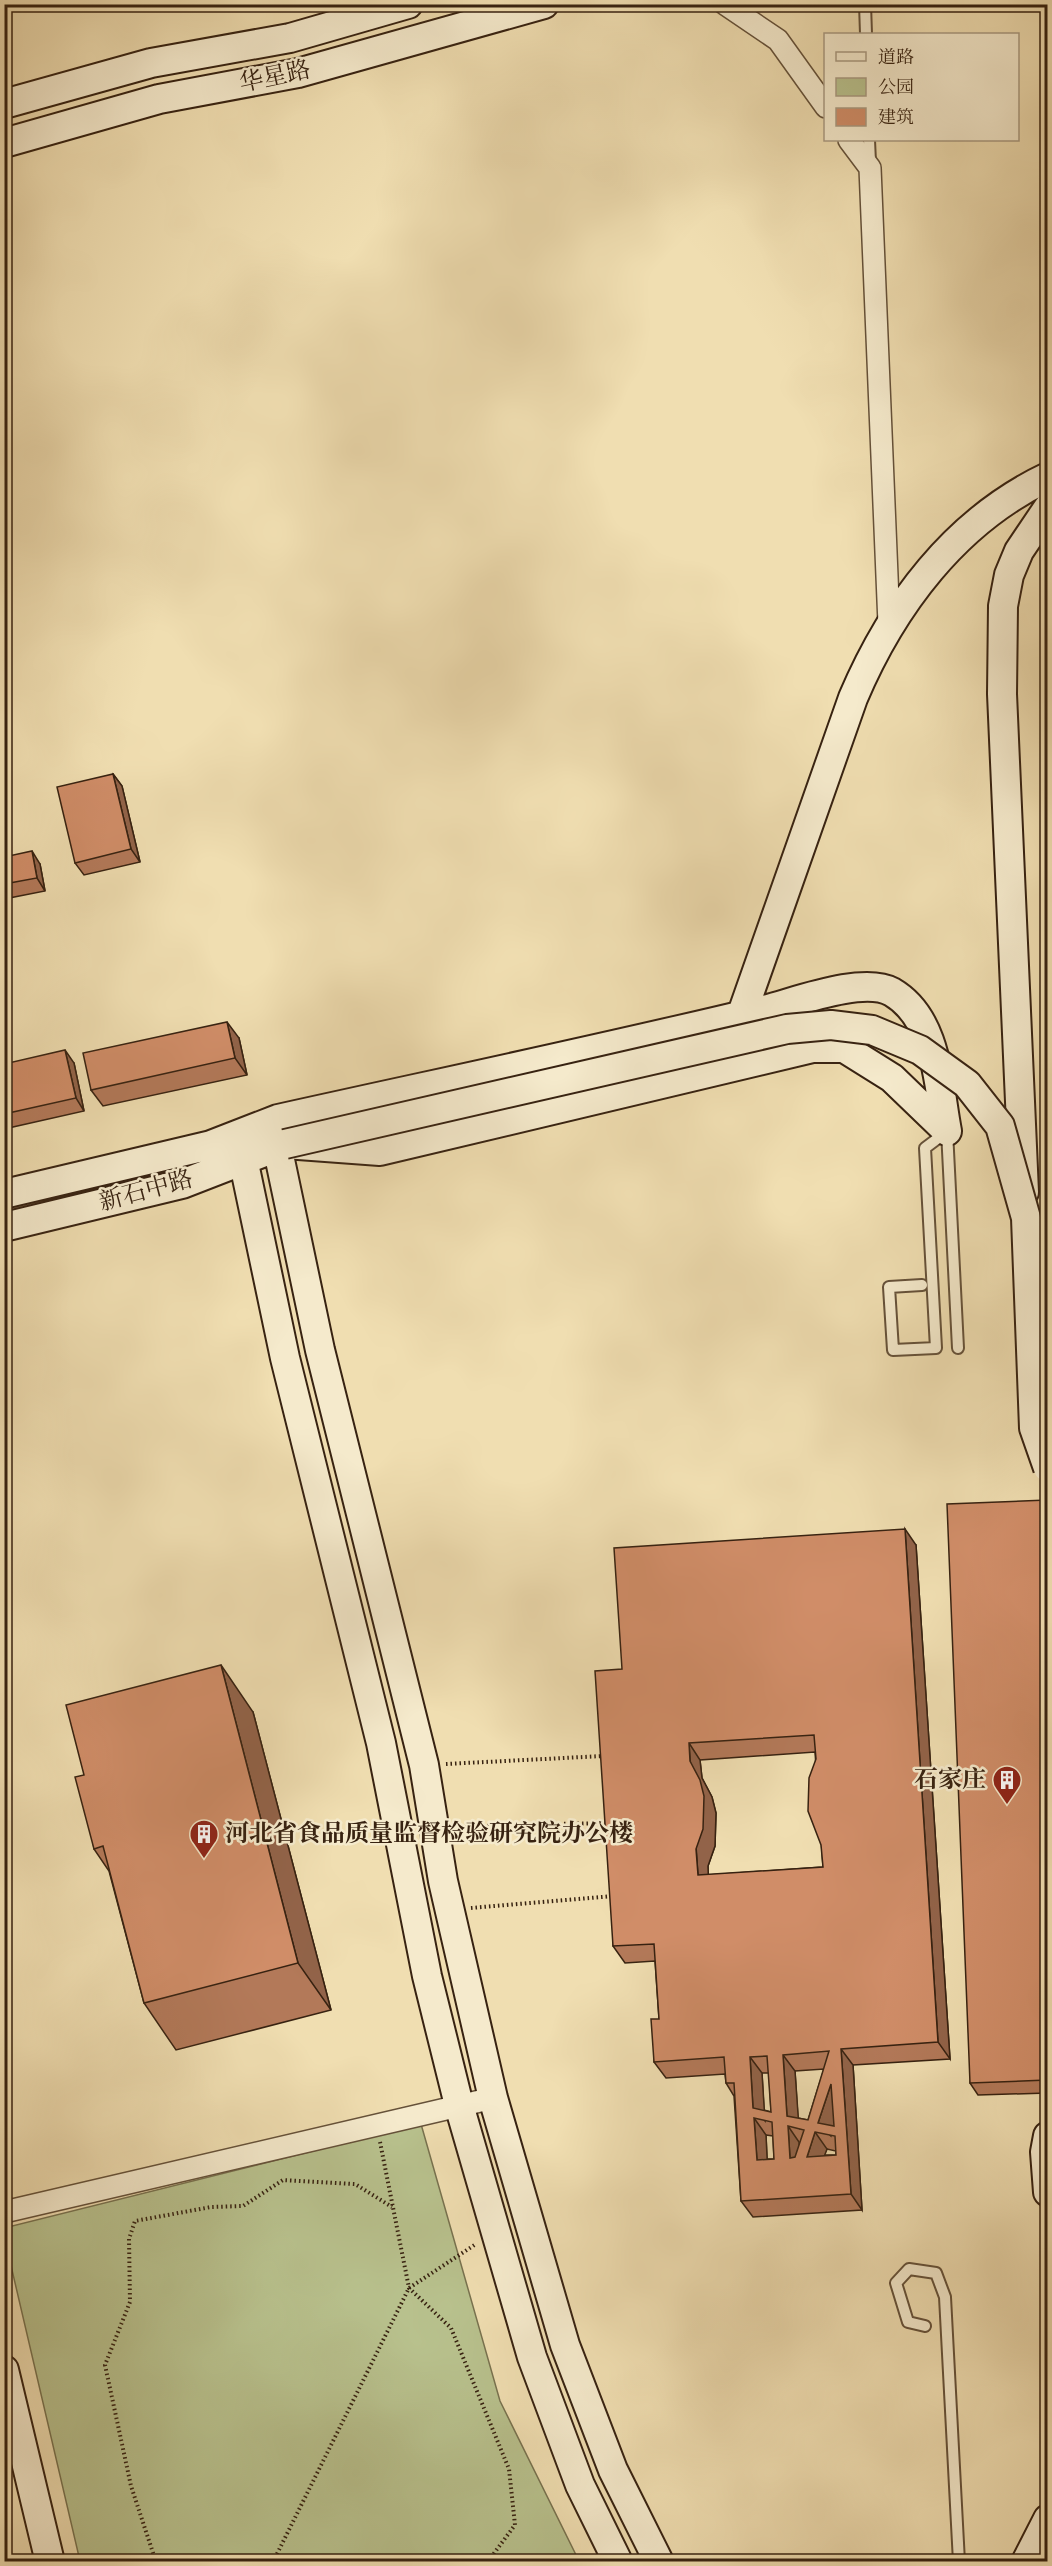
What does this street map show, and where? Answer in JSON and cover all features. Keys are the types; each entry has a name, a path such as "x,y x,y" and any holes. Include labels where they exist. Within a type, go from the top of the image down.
{"main road":[{"name":"华星路","path":"4,104 151,63 290,38 408,4"},
{"name":"华星路","path":"4,143 159,99 298,73 544,4"},
{"path":"729,1066 740,1016 853,698 872,653 889,624 959,537 1017,492 1047,477"},
{"path":"1047,508 1019,551 1009,575 1003,606 1002,694 1034,1428 1047,1468"},
{"path":"618,2562 580,2485 519,2318 459,2105 425,1965 381,1743 285,1358 241,1147 861,985 891,992 915,1014 931,1044 947,1131"},
{"path":"278,1138 787,1029 831,1025 872,1030 920,1050 967,1084 1000,1126 1026,1218"},
{"path":"278,1138 380,1151 729,1066 813,1048 844,1048 892,1078 947,1131"},
{"path":"278,1138 320,1350 424,1765 450,1910 493,2098 565,2345 613,2470 659,2562"},
{"name":"新石中路","path":"4,1194 212,1145 241,1147"},
{"name":"新石中路","path":"4,1227 182,1184 241,1147"},
{"path":"1047,2136 1045,2152 1047,2192"},
{"path":"4,2370 50,2562"},
{"path":"4,2450 31,2562"},
{"path":"1026,2562 1047,2518"}],"street":[{"path":"725,4 778,40 824,105"},
{"path":"850,141 870,168 889,624"},
{"path":"4,2212 493,2098"}],"lane":[{"path":"865,4 866,33"},
{"path":"869,141 870,168"},
{"path":"922,1285 889,1287 893,1350 936,1348 925,1148 947,1131"},
{"path":"947,1131 958,1348"},
{"path":"925,2326 908,2322 901,2303 896,2283 909,2270 936,2273 945,2296 958,2562"}],"path":[{"path":"424,1765 611,1755"},
{"path":"435,1826 615,1822"},
{"path":"450,1910 620,1895"},
{"path":"377,2125 409,2288 451,2328 509,2469 515,2525 489,2560 484,2562"},
{"path":"156,2562 131,2486 105,2365 130,2302 129,2239 135,2221 211,2207 243,2206 284,2180 355,2184 392,2207"},
{"path":"273,2562 409,2288 494,2232"}],"green space":[{"path":"421,2124 500,2401 579,2561 80,2561 4,2228"}],"building":[{"path":"113,774 131,849 75,863 57,787"},
{"path":"32,851 37,878 4,884 4,857"},
{"path":"227,1022 235,1058 91,1090 83,1053"},
{"path":"65,1050 76,1098 4,1114 4,1064"},
{"name":"石家庄","path":"1047,1500 1047,2080 970,2083 947,1504"},
{"path":"905,1529 938,2042 841,2049 851,2194 741,2201 734,2083 726,2083 724,2057 654,2062 651,2019 659,2019 654,1944 613,1946 595,1671 622,1669 614,1548","holes":["814,1735 816,1759 809,1778 808,1811 821,1845 823,1867 698,1875 696,1849 703,1829 704,1796 700,1780 690,1761 689,1743","829,2051 808,2120 787,2116 783,2055","767,2056 771,2112 753,2108 750,2057","831,2084 834,2126 818,2123","754,2118 772,2122 774,2159 757,2160","788,2126 804,2130 795,2157 790,2158","815,2132 835,2136 836,2155 807,2157"]},
{"name":"河北省食品质量监督检验研究院办公楼","path":"221,1665 298,1963 144,2003 103,1846 94,1849 75,1777 84,1775 66,1705"}],"place":[{"name":"石家庄","path":"1007,1806"},
{"name":"河北省食品质量监督检验研究院办公楼","path":"204,1860"}]}
